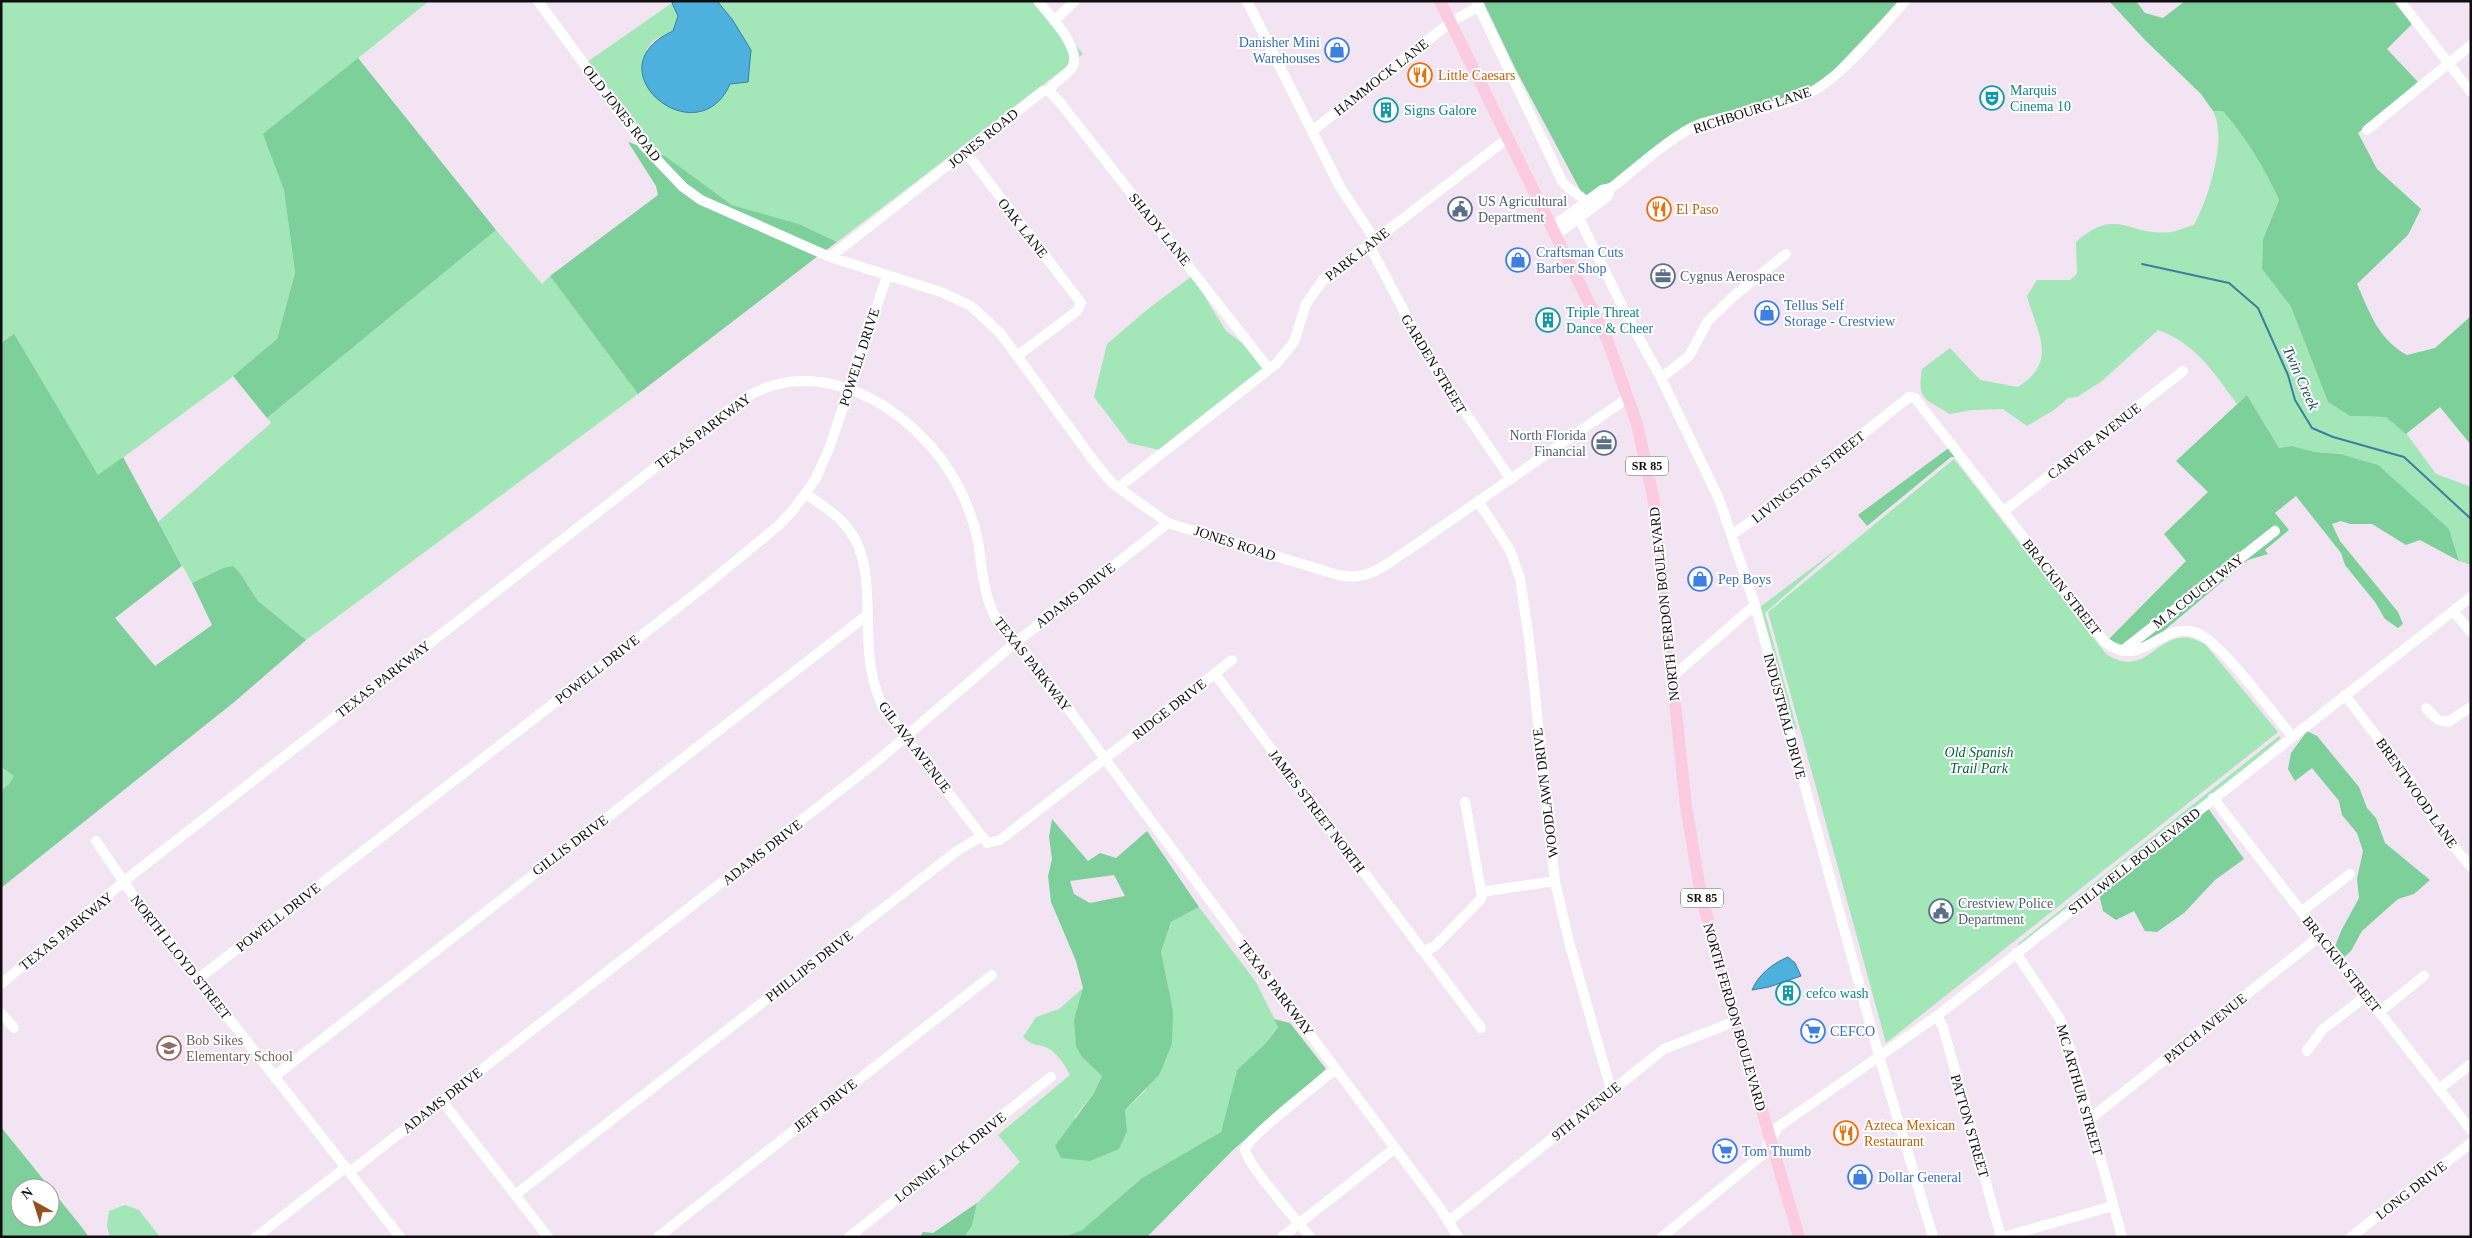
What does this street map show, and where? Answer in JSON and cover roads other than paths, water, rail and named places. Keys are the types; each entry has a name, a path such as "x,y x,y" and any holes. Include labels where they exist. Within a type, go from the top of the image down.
{"main road":[{"name":"NORTH FERDON BOULEVARD","path":"1440,1 1607,339 1629,397 1653,496 1686,806 1695,860 1707,917 1798,1236"}],"street":[{"name":"OLD JONES ROAD","path":"538,1 644,146 683,187 701,200 830,257 887,276"},
{"name":"JONES ROAD","path":"830,257 1040,93 1048,92 1053,83 1071,69 1074,58 1070,43 1038,1"},
{"path":"1054,21 1075,1"},
{"name":"GARDEN STREET","path":"1247,1 1340,187 1372,242 1432,364 1510,478"},
{"name":"RICHBOURG LANE","path":"1554,231 1602,190 1611,188 1675,138 1694,127 1782,103 1813,91 1834,75 1905,1"},
{"path":"2400,1 2471,92"},
{"path":"1477,4 1562,181 1566,188 1580,195 1586,202"},
{"name":"HAMMOCK LANE","path":"1312,131 1450,22 1477,4"},
{"path":"2367,130 2471,45"},
{"name":"SHADY LANE","path":"1048,92 1062,105 1269,369"},
{"name":"PARK LANE","path":"1119,487 1269,369 1294,342 1306,304 1315,289 1372,242 1508,138"},
{"name":"OAK LANE","path":"965,152 1074,292 1080,304 1077,311 1017,356"},
{"name":"RICHBOURG LANE","path":"1554,231 1579,218 1607,197 1611,188"},
{"name":"INDUSTRIAL DRIVE","path":"1579,218 1629,320 1661,378 1719,499 1733,534 1755,605 1879,1056 1933,1237"},
{"path":"1661,378 1689,356 1708,321 1734,296 1786,254"},
{"name":"JONES ROAD","path":"887,276 941,292 972,306 991,323 1017,356 1096,464 1119,487 1168,523 1338,575 1360,577 1376,572 1629,397"},
{"name":"POWELL DRIVE","path":"198,979 719,574 778,526 806,494 830,449 887,276"},
{"name":"CARVER AVENUE","path":"2004,511 2183,371"},
{"name":"TEXAS PARKWAY","path":"1,984 125,883 742,400 776,384 802,380 850,388 898,415 926,441 952,475 971,514 977,537 984,586 991,609 1004,630 1024,651 1105,759 1449,1221 1458,1237"},
{"name":"BRACKIN STREET","path":"1883,419 1909,397 1915,398 2105,642 2122,651"},
{"name":"LIVINGSTON STREET","path":"1733,534 1883,419"},
{"name":"GIL AVA AVENUE","path":"806,494 835,514 851,533 864,562 870,670 875,689 883,707 982,836"},
{"name":"WOODLAWN DRIVE","path":"1478,501 1510,550 1520,578 1530,647 1555,880 1611,1090"},
{"name":"ADAMS DRIVE","path":"256,1237 442,1101 906,738 1015,643 1168,523"},
{"name":"M A COUCH WAY","path":"2122,651 2275,531"},
{"name":"STILLWELL BOULEVARD","path":"1662,1237 1762,1156 1778,1127 1937,1016 2471,597"},
{"path":"1673,676 1755,605"},
{"path":"2453,611 2471,632"},
{"name":"GILLIS DRIVE","path":"275,1076 867,615"},
{"path":"2122,651 2139,650 2170,633 2181,631 2199,634 2216,646 2292,736"},
{"name":"RIDGE DRIVE","path":"1105,759 1232,660"},
{"name":"JAMES STREET NORTH","path":"1215,674 1481,1028"},
{"name":"BRENTWOOD LANE","path":"2345,694 2410,780 2439,829 2471,867"},
{"path":"2426,708 2438,720 2448,722 2456,719 2471,707"},
{"path":"982,836 988,843 1000,840 1105,759"},
{"name":"BRACKIN STREET","path":"2213,798 2471,1130"},
{"path":"1420,948 1428,950 1435,946 1480,900 1481,892 1465,802"},
{"name":"PHILLIPS DRIVE","path":"516,1195 958,851 982,836"},
{"name":"NORTH LLOYD STREET","path":"96,841 125,883 198,979 400,1237"},
{"path":"2301,912 2350,874"},
{"path":"1481,892 1555,880"},
{"name":"PATCH AVENUE","path":"2090,1119 2320,936"},
{"name":"MC ARTHUR STREET","path":"2016,953 2060,1019 2090,1119 2122,1237"},
{"name":"JEFF DRIVE","path":"658,1237 992,974"},
{"path":"2379,1012 2424,976"},
{"path":"2306,1051 2322,1030 2366,996"},
{"path":"1,1013 14,1028"},
{"name":"PATTON STREET","path":"1937,1016 1943,1026 2002,1237"},
{"name":"9TH AVENUE","path":"1449,1221 1611,1090 1672,1045 1736,1021"},
{"path":"2439,1089 2471,1064"},
{"path":"1310,1237 1248,1157 1245,1149 1250,1141 1336,1069"},
{"name":"LONNIE JACK DRIVE","path":"849,1237 1051,1077"},
{"path":"442,1101 548,1237"},
{"name":"LONG DRIVE","path":"2351,1237 2471,1143"},
{"path":"1282,1237 1395,1148"},
{"path":"2002,1237 2113,1206"}],"water":[{"path":"675,1 717,1 732,19 751,50 748,82 730,84 715,105 696,112 676,110 658,100 646,84 642,66 650,47 673,31 678,16 672,3"},
{"path":"1788,957 1795,963 1801,976 1769,987 1752,990 1758,979 1767,970"}],"waterway":[{"name":"Twin Creek","path":"2142,264 2229,283 2258,308 2288,375 2295,400 2312,428 2333,437 2404,457 2471,519"}],"place":[{"name":"Danisher Mini Warehouses","path":"1337,50"},
{"name":"Little Caesars","path":"1420,75"},
{"name":"Marquis Cinema 10","path":"1992,98"},
{"name":"Signs Galore","path":"1386,110"},
{"name":"US Agricultural Department","path":"1460,209"},
{"name":"El Paso","path":"1659,209"},
{"name":"Craftsman Cuts Barber Shop","path":"1518,260"},
{"name":"Cygnus Aerospace","path":"1663,276"},
{"name":"Tellus Self Storage - Crestview","path":"1767,313"},
{"name":"Triple Threat Dance & Cheer","path":"1548,320"},
{"name":"North Florida Financial","path":"1604,443"},
{"name":"Pep Boys","path":"1700,579"},
{"name":"Crestview Police Department","path":"1941,911"},
{"name":"cefco wash","path":"1788,993"},
{"name":"CEFCO","path":"1813,1031"},
{"name":"Bob Sikes Elementary School","path":"169,1048"},
{"name":"Azteca Mexican Restaurant","path":"1846,1133"},
{"name":"Tom Thumb","path":"1725,1151"},
{"name":"Dollar General","path":"1860,1177"}],"park label":[{"name":"Old Spanish Trail Park","path":"1979,760"}]}
